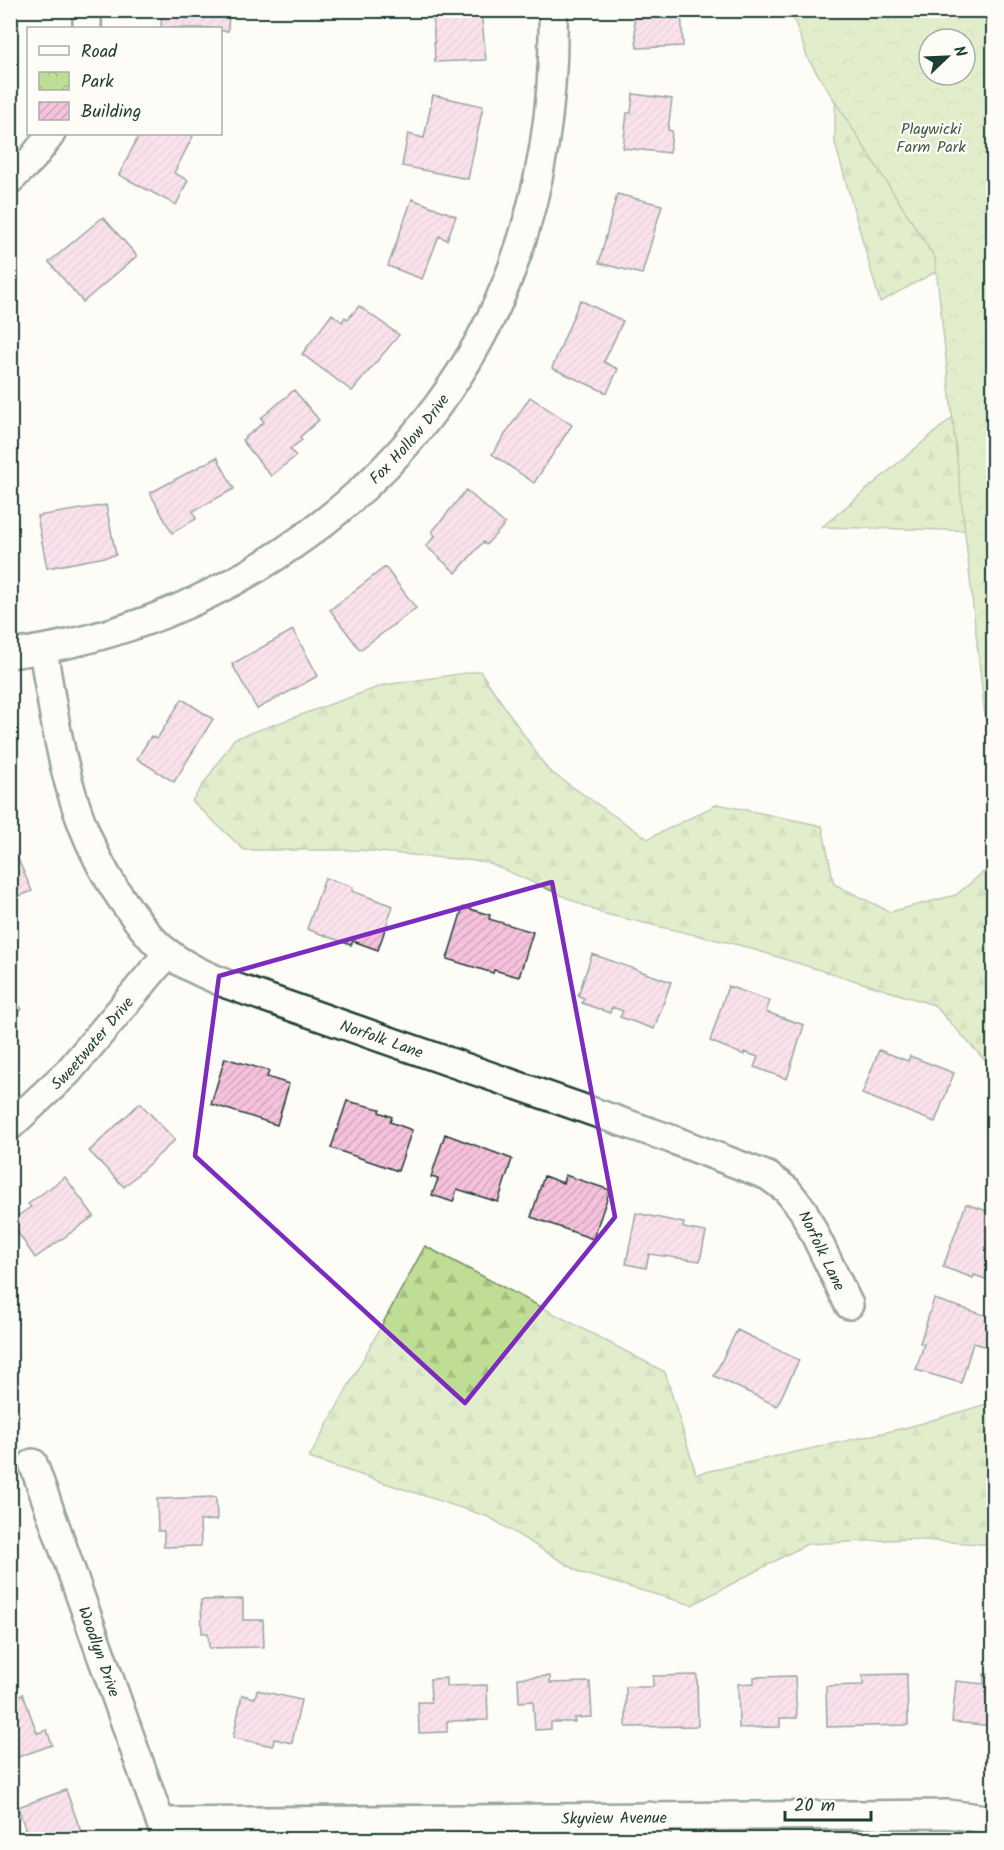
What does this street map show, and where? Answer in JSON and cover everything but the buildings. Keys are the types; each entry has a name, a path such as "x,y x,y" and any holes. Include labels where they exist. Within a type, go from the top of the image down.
{"street":[{"path":"87,10 87,27"},
{"name":"Fox Hollow Drive","path":"10,654 43,650 111,634 182,608 273,560 328,520 393,458 438,402 476,346 505,286 519,249 548,133 554,52 553,10"},
{"path":"10,180 33,159 50,135"},
{"name":"Norfolk Lane","path":"43,650 61,761 72,799 92,852 114,890 145,931 168,953 229,985 671,1139 768,1176 788,1190 803,1210 849,1305"},
{"name":"Sweetwater Drive","path":"10,1126 68,1072 168,953"},
{"name":"Woodlyn Drive","path":"33,1463 164,1831"},
{"name":"Skyview Avenue","path":"164,1831 653,1828 948,1814 993,1820"}],"highlighted area":[{"path":"552,882 615,1217 465,1403 195,1156 219,976"}],"green space":[{"name":"Playwicki Farm Park","path":"791,11 993,11 993,789 935,258 808,59"},
{"path":"993,11 993,241 880,302 835,143 836,40"},
{"path":"979,395 990,531 822,527"},
{"path":"480,671 548,770 648,839 718,804 822,826 834,884 890,912 956,895 993,864 993,1069 934,1005 739,945 601,913 487,862 359,850 244,850 192,801 234,739 384,685"},
{"path":"425,1246 665,1372 696,1474 909,1427 993,1402 993,1545 908,1539 807,1544 692,1605 581,1573 489,1517 309,1458"}]}
